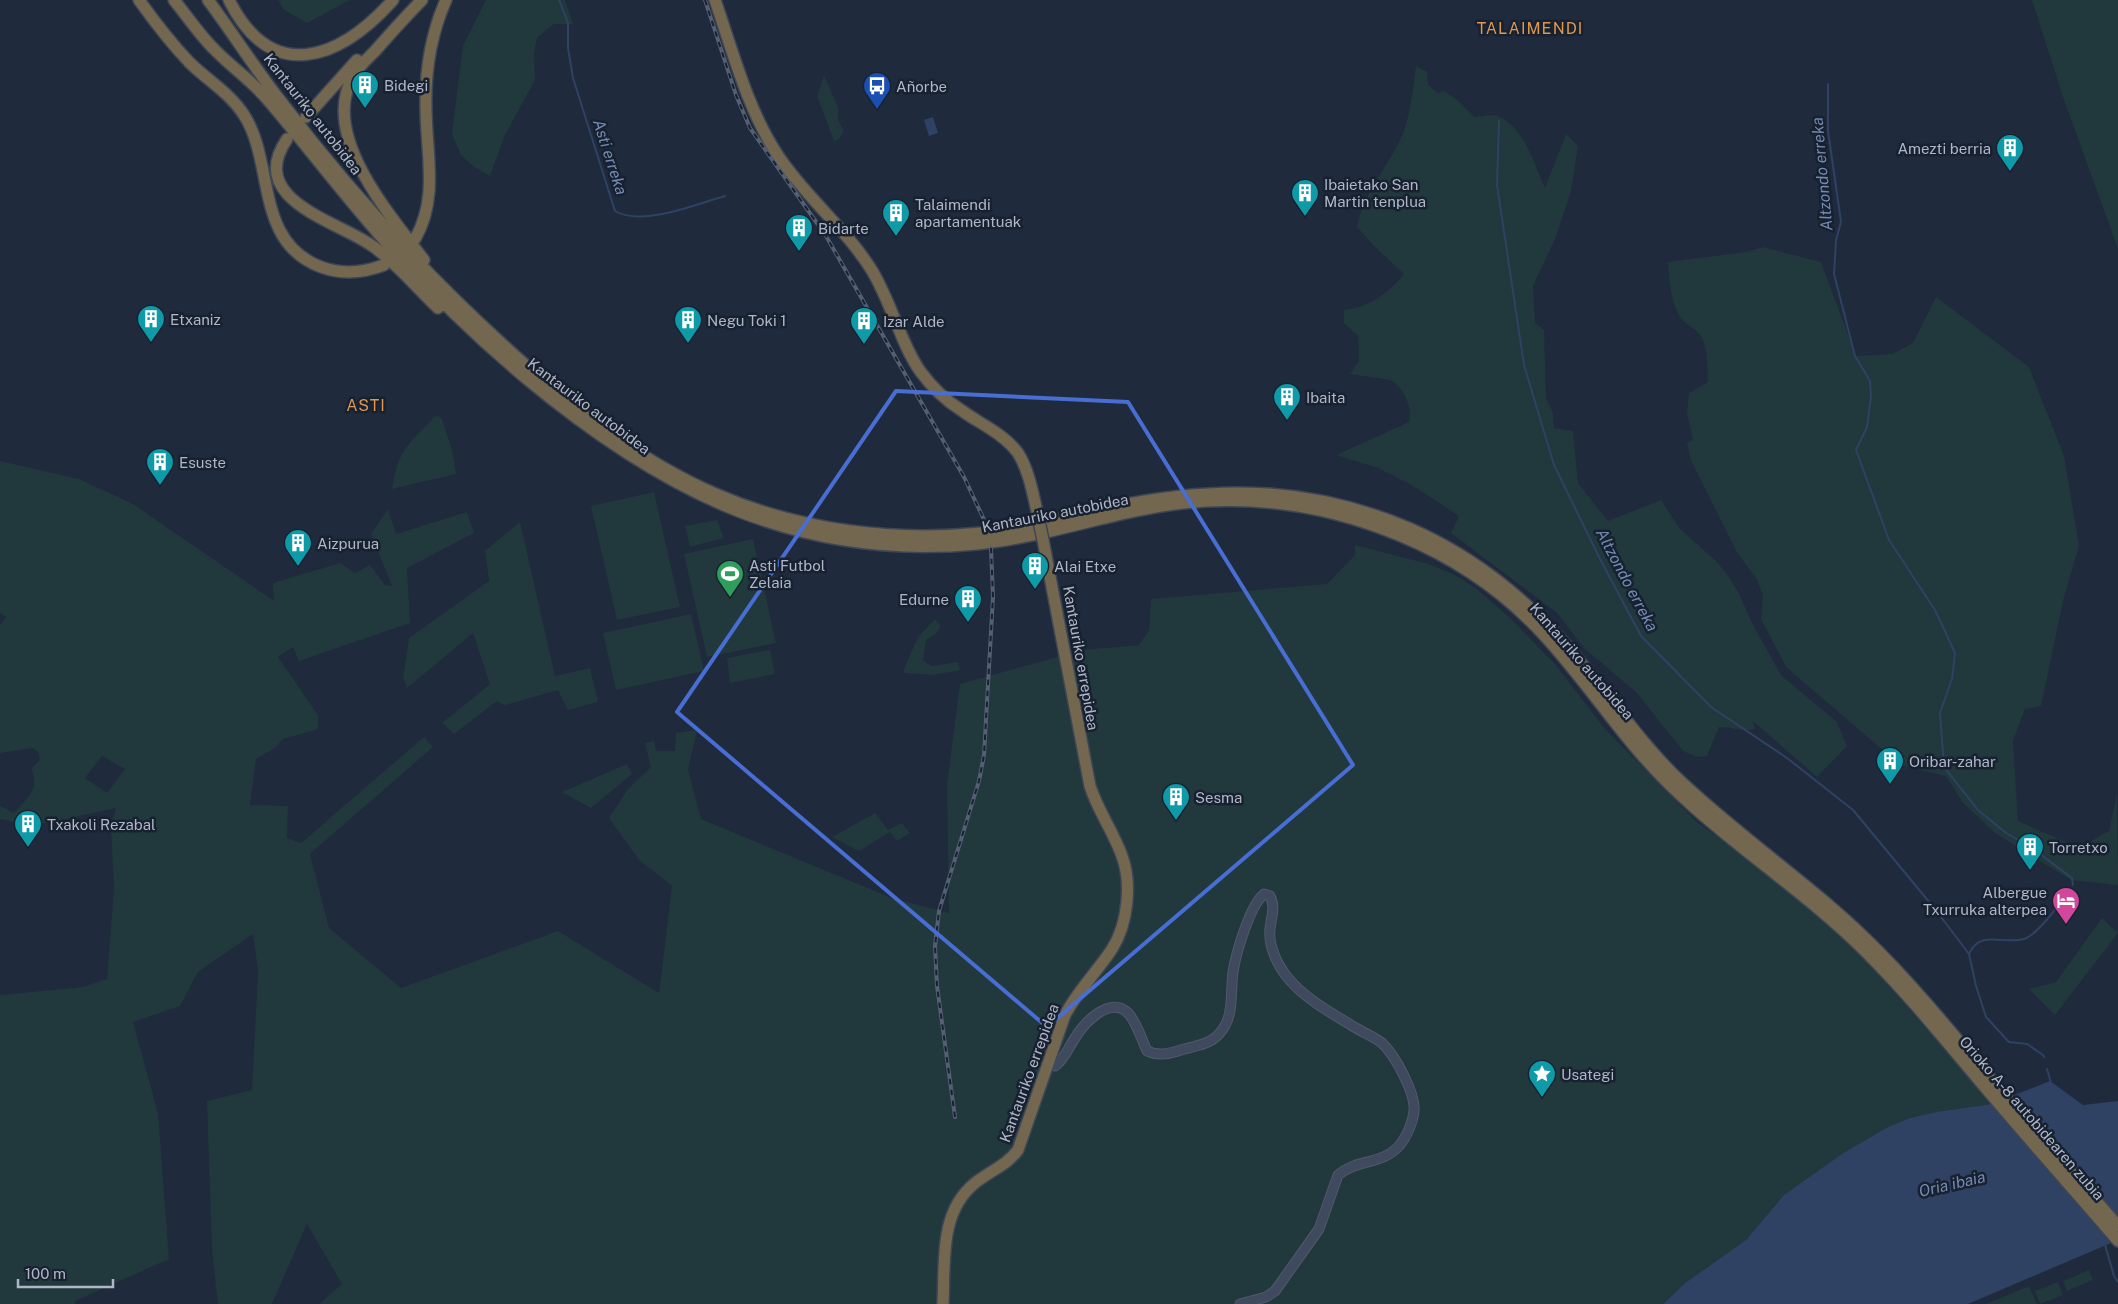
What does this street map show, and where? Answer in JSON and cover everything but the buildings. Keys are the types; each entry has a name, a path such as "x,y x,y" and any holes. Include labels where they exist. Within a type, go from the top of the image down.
{"highway":[{"path":"139,0 189,62 233,101 243,113 253,134 273,214 290,245 309,262 336,272 363,272 384,265"},
{"name":"Kantauriko autobidea","path":"174,0 210,45 261,93 393,250 472,329 512,366 613,446 655,472 697,495 746,516 789,529 937,546 986,543 1180,504 1215,502 1275,503 1314,509 1366,522 1403,537 1438,553 1470,572 1518,609 1543,634 1664,779 1692,806 1780,875 1841,928 1927,1012"},
{"name":"Kantauriko autobidea","path":"208,0 279,100 400,244 450,295 472,329 534,374 589,418 626,444 691,483 746,506 776,516 858,537"},
{"path":"229,0 244,26 259,41 280,51 305,54 331,49 353,37 372,23 393,0"},
{"path":"306,117 412,0"},
{"path":"422,0 352,77 346,95 344,116 352,150 367,179 390,215 450,295"},
{"path":"416,238 427,212 430,191 426,110 428,58 446,0"},
{"name":"Kantauriko errepidea","path":"715,0 750,97 774,149 804,189 866,262 886,296 912,357 927,380 961,410 1003,437 1017,453 1026,471 1043,540 1090,786 1098,810 1123,858 1127,894 1119,936 1107,957 1073,998 1058,1031 1018,1150 1012,1158 967,1190 952,1212 946,1246 943,1304"},
{"path":"287,139 279,155 278,170 282,186 290,199 305,210 352,233 376,248 472,329"},
{"name":"Orioko A-8 autobidearen zubia","path":"1927,1012 2118,1226"},
{"name":"Orioko A-8 autobidearen zubia","path":"1927,1012 2118,1241"}],"street":[{"path":"1047,1064 1055,1066 1062,1061 1084,1026 1098,1013 1110,1008 1118,1007 1128,1013 1147,1052 1154,1054 1170,1054 1204,1044 1219,1035 1226,1023 1231,1008 1233,971 1252,909 1257,900 1264,894 1270,896 1274,910 1270,941 1274,954 1287,977 1297,988 1319,1004 1383,1044 1406,1080 1414,1102 1414,1111 1400,1145 1385,1158 1344,1169 1338,1175 1319,1229 1275,1291 1266,1297 1240,1304"}],"highlighted area":[{"path":"896,391 1128,402 1353,765 1047,1027 677,712"}],"green space":[{"path":"278,0 350,0 307,23 284,10"},
{"path":"486,0 565,0 573,24 554,24 537,38 534,54 535,80 505,135 490,176 474,167 461,155 452,134 463,46"},
{"path":"2032,0 2118,0 2118,249 2063,97"},
{"path":"1416,66 1427,72 1428,85 1438,93 1444,91 1455,98 1474,117 1497,116 1514,128 1527,146 1545,188 1566,134 1578,146 1571,191 1556,237 1533,286 1535,323 1544,330 1546,398 1553,413 1554,428 1573,431 1578,483 1608,521 1661,500 1680,529 1715,560 1727,574 1739,593 1751,621 1781,675 1837,722 1847,746 1817,777 1753,721 1755,729 1750,730 1719,727 1707,756 1696,757 1683,751 1636,692 1584,648 1557,613 1451,533 1459,516 1410,484 1378,468 1336,455 1409,422 1410,410 1406,398 1395,383 1390,380 1350,374 1359,361 1358,336 1344,323 1344,310 1362,306 1384,294 1404,274 1357,227 1364,203 1401,138 1407,122"},
{"path":"824,75 838,107 838,120 844,131 839,139 834,141 817,96"},
{"path":"1763,247 1821,262 1856,356 1892,354 1913,343 1936,297 2029,367 2064,456 2079,546 2064,597 2041,706 2025,709 2013,741 2018,821 2079,848 2109,831 2117,793 2118,885 2071,880 1995,833 1963,803 1946,776 1900,765 1786,667 1761,619 1763,595 1756,578 1738,554 1691,460 1687,443 1693,440 1687,414 1689,393 1708,382 1707,355 1701,336 1681,318 1675,306 1671,291 1668,262 1746,252"},
{"path":"435,416 441,417 452,449 456,474 392,489 401,456 411,441"},
{"path":"0,461 79,479 133,504 274,601 273,583 340,563 355,573 370,565 385,585 392,586 371,534 388,509 396,534 467,512 474,533 407,568 410,623 299,661 293,647 278,657 318,715 318,729 283,739 275,748 256,759 250,805 288,806 287,838 301,843 424,737 433,747 310,854 329,928 401,988 558,931 659,993 672,886 639,860 609,818 628,789 651,767 645,743 654,741 656,751 675,751 676,733 697,730 688,770 701,819 892,898 949,913 947,784 960,684 1082,650 1139,645 1149,630 1151,599 1327,584 1355,555 1355,545 1429,564 1455,575 1476,588 1511,619 1556,665 1605,729 1697,822 1765,870 1859,952 1992,1104 1936,1112 1910,1118 1870,1137 1784,1195 1746,1240 1685,1283 1663,1304 319,1304 342,1284 307,1224 272,1304 218,1304 212,1250 207,1101 252,1090 258,971 253,934 198,972 180,1006 133,1022 158,1113 169,1259 75,1301 75,1304 0,1304 0,995 83,987 107,979 114,888 111,827 116,808 48,823 27,824 0,819 0,806 14,813 28,798 34,782 31,769 40,760 38,752 33,748 0,753 0,625 6,617 0,613","holes":["102,756 125,769 107,793 85,778"]},
{"path":"654,492 680,607 617,620 591,506"},
{"path":"717,520 724,538 690,547 685,526"},
{"path":"520,522 555,676 590,668 598,702 568,710 558,690 505,705 497,701 454,734 442,723 490,684 473,633 407,688 403,677 409,638 489,581 485,551"},
{"name":"Asti Futbol Zelaia","path":"753,539 776,643 707,657 684,554"},
{"path":"691,614 704,671 616,690 603,633"},
{"path":"935,619 941,626 936,634 926,640 923,660 931,666 958,662 960,670 933,675 905,673 903,671 918,637"},
{"path":"770,650 775,674 730,683 727,658"},
{"path":"627,764 632,774 591,808 562,792"},
{"path":"875,813 888,830 902,823 910,833 897,841 890,832 859,851 832,837"},
{"path":"2102,918 2118,933 2055,1015 2029,989 2056,982"},
{"path":"2089,1270 2093,1280 2067,1291 2063,1281"},
{"path":"2058,1282 2063,1295 2040,1304 2035,1291"},
{"path":"2029,1286 2037,1304 1986,1304"}],"water":[{"path":"933,117 938,133 929,136 924,120"},
{"name":"Oria ibaia","path":"2050,1081 2083,1105 2118,1101 2118,1240 1968,1304 1663,1304 1685,1283 1746,1240 1784,1195 1842,1154 1886,1128 1910,1118 1936,1112 1992,1104"}],"waterway":[{"name":"Asti erreka","path":"559,0 568,23 568,48 573,78 615,211 640,217 669,212 725,196"},
{"name":"Altzondo erreka","path":"1828,84 1828,131 1841,222 1836,240 1834,274 1855,356 1870,381 1871,397 1867,427 1856,450 1889,540 1935,610 1955,653 1952,679 1940,713 1944,767 1978,810 2006,833 2032,848 2072,878 2073,885"},
{"name":"Altzondo erreka","path":"1499,121 1497,185 1524,365 1554,465 1600,559 1641,636 1711,707 1787,758 1853,810 1935,909 1969,954 1976,986 1986,1017 2009,1042 2027,1044 2044,1057"},
{"name":"Altzondo erreka","path":"1969,954 1979,942 1993,939 2016,940 2029,936 2048,918 2068,891"},
{"name":"Altzondo erreka","path":"2047,1069 2051,1083"},
{"path":"2105,1245 2114,1276 2118,1282"}],"railway":[{"path":"705,0 736,95 750,128 826,236 964,477 986,524"},
{"path":"955,1117 937,986 935,946 939,911 979,781 984,755 993,597 991,548"}],"place":[{"name":"Bidegi","path":"365,109"},
{"name":"Añorbe","path":"877,110"},
{"name":"Amezti berria","path":"2010,172"},
{"name":"Ibaietako San Martin tenplua","path":"1305,217"},
{"name":"Talaimendi apartamentuak","path":"896,237"},
{"name":"Bidarte","path":"799,252"},
{"name":"Etxaniz","path":"151,343"},
{"name":"Negu Toki 1","path":"688,344"},
{"name":"Izar Alde","path":"864,345"},
{"name":"Ibaita","path":"1287,421"},
{"name":"Esuste","path":"160,486"},
{"name":"Aizpurua","path":"298,567"},
{"name":"Alai Etxe","path":"1035,590"},
{"name":"Asti Futbol Zelaia","path":"730,598"},
{"name":"Edurne","path":"968,623"},
{"name":"Oribar-zahar","path":"1890,785"},
{"name":"Sesma","path":"1176,821"},
{"name":"Txakoli Rezabal","path":"28,848"},
{"name":"Torretxo","path":"2030,871"},
{"name":"Albergue Txurruka alterpea","path":"2066,925"},
{"name":"Usategi","path":"1542,1098"}],"district":[{"name":"TALAIMENDI","path":"1530,28"},
{"name":"ASTI","path":"366,405"}]}
